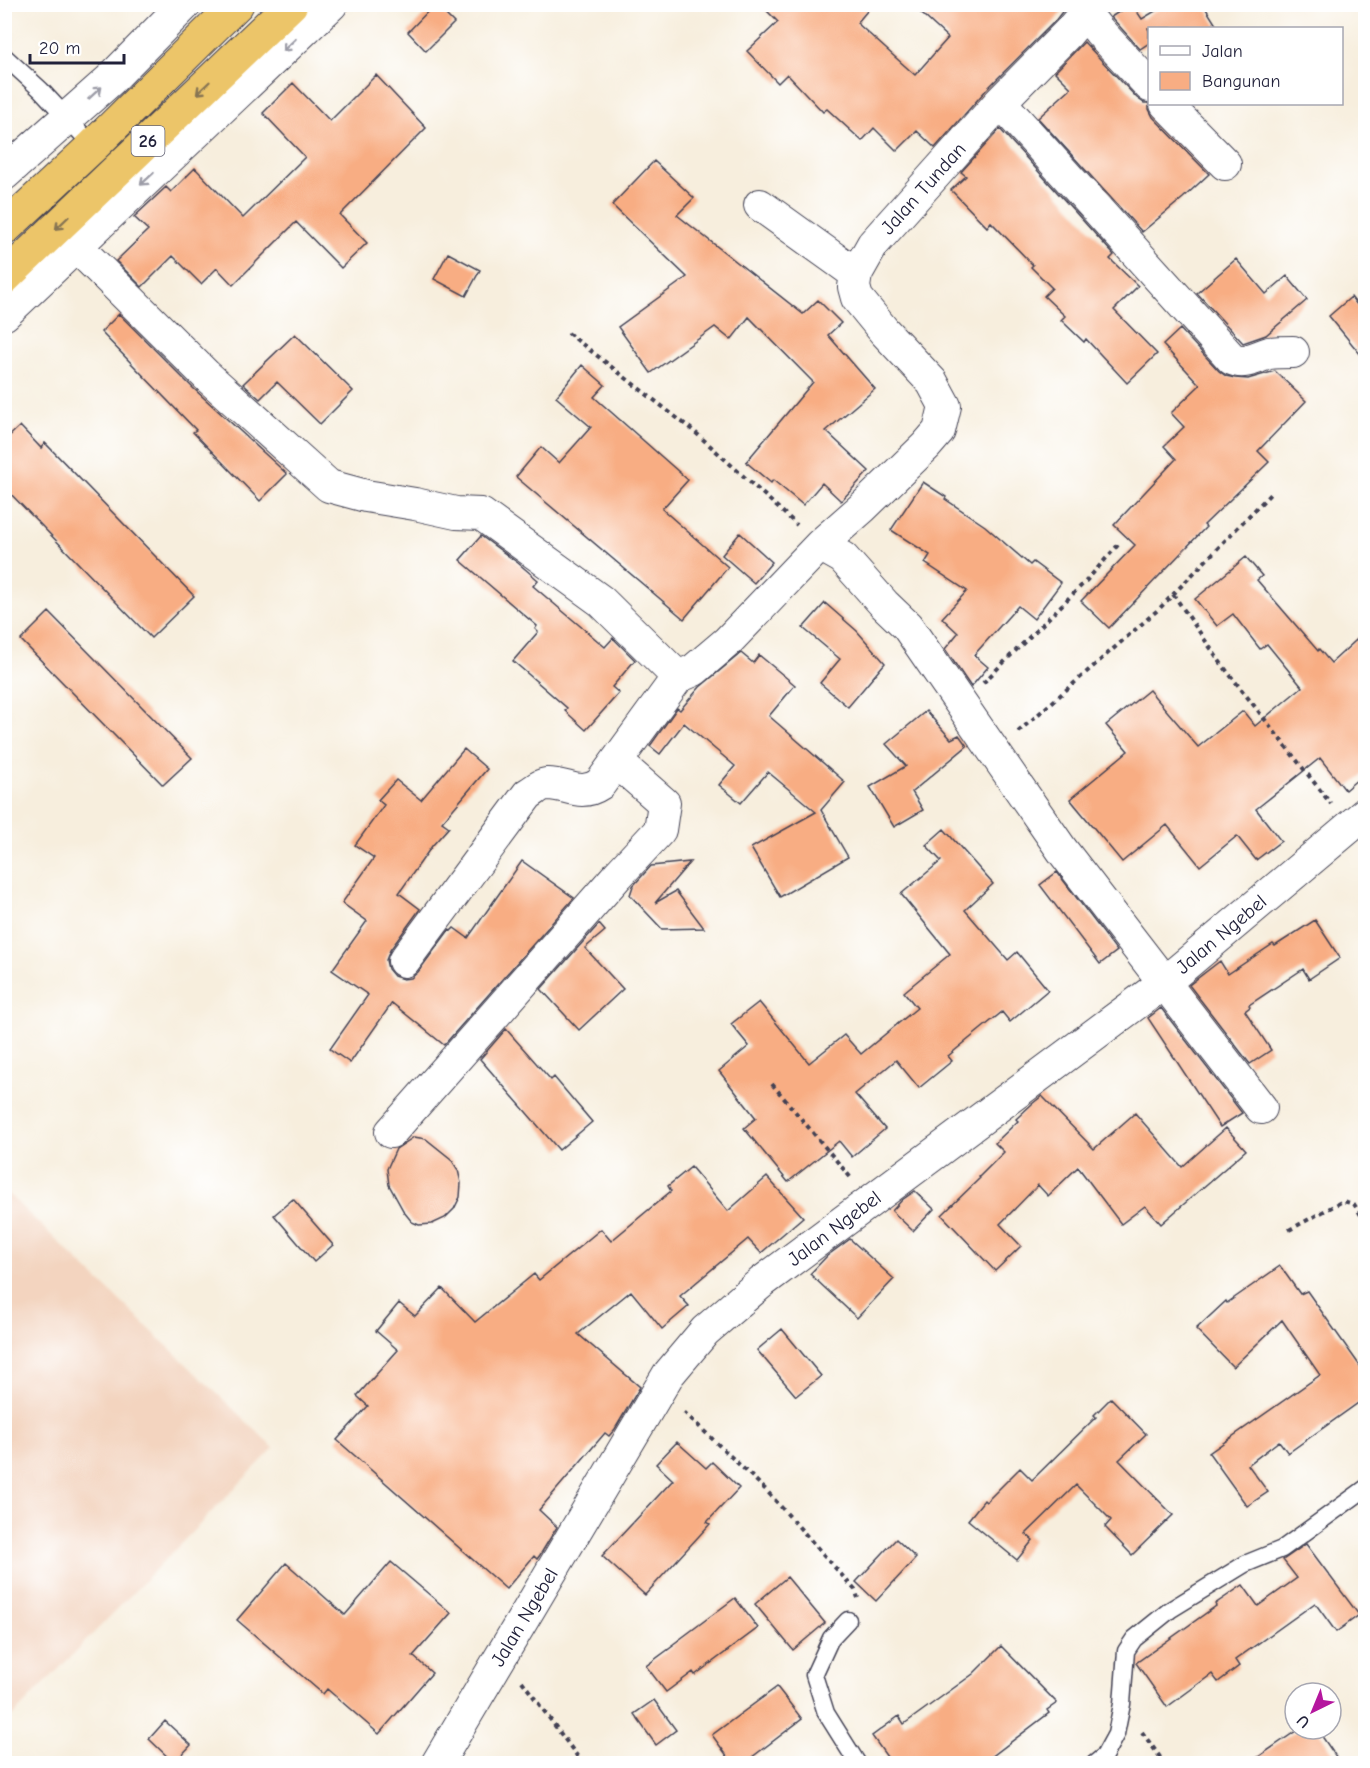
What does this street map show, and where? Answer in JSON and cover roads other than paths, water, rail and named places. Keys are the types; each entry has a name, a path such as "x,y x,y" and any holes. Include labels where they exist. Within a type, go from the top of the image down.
{"highway":[{"name":"26","path":"4,229 93,146 237,4"},
{"name":"26","path":"4,278 291,4"}],"street":[{"path":"4,174 110,80 185,4"},
{"path":"4,314 331,4"},
{"path":"1086,9 1099,31 1148,85"},
{"name":"Jalan Tundan","path":"856,274 873,244 1000,102 1068,33 1086,9"},
{"path":"1000,102 1232,359 1245,362 1272,353 1293,352"},
{"path":"1167,105 1225,164"},
{"path":"404,961 528,794 547,784 582,791 593,789 600,784 678,677 694,670 727,642 820,545 862,508 939,431 945,406 932,382 884,331 857,298 854,287 856,274 760,205"},
{"path":"76,246 206,375 329,486 366,496 456,513 481,514 602,601 678,677"},
{"path":"820,545 843,558 907,626 1062,850 1261,1108"},
{"path":"390,1132 660,830 664,803 616,762"},
{"name":"Jalan Ngebel","path":"437,1764 659,1389 705,1331 762,1282 1165,982 1357,820"}],"lane":[{"path":"4,56 41,90 93,146"},
{"path":"1094,1764 1104,1756 1116,1734 1122,1704 1126,1652 1134,1639 1170,1610 1245,1564 1282,1549 1365,1488"},
{"path":"848,1620 831,1638 814,1676 826,1713 858,1764"}]}
